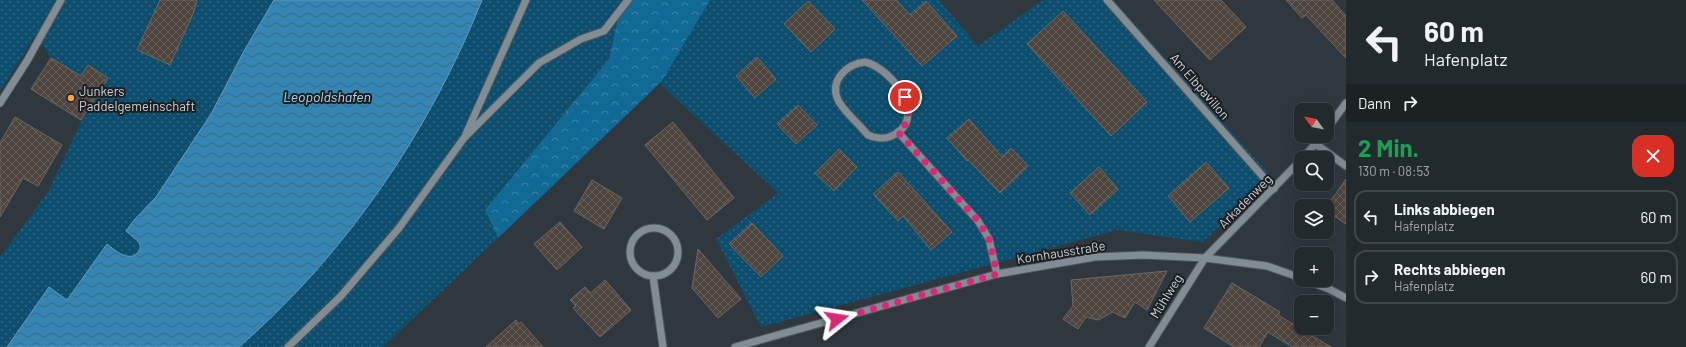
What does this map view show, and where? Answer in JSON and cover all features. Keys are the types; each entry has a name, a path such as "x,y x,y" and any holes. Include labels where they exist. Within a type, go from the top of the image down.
{"street":[{"path":"0,103 27,61 61,0"},
{"path":"464,138 526,0"},
{"path":"288,347 341,296 399,228 464,138 539,63 581,39 604,31 628,0"},
{"name":"Am Elbpavillon","path":"1107,0 1274,189"},
{"path":"860,62 874,64 891,80 905,97 909,114 906,122 898,132 886,138 877,138 869,135 853,119 838,100 836,91 837,82 841,74 848,67 860,62"},
{"path":"1334,120 1346,103"},
{"path":"898,132 978,221 989,239 997,274"},
{"path":"1310,151 1316,144 1346,166"},
{"name":"Arkadenweg","path":"1204,258 1294,168"},
{"path":"649,228 657,228 671,234 675,241 678,256 675,263 664,274 653,276 641,272 635,267 631,260 630,252 631,243 635,236 641,231 649,228"},
{"name":"Kornhausstraße","path":"735,347 997,274 1095,257 1143,255 1204,258 1267,266 1294,276"},
{"name":"Mühlweg","path":"1149,347 1204,258"},
{"path":"653,276 663,347"},
{"path":"1326,287 1346,298"}],"shaded area":[{"path":"0,0 274,0 244,51 211,114 156,197 134,220 126,231 139,242 140,248 137,254 130,257 126,256 107,244 67,300 49,287 7,347 0,347 0,257 48,192 82,120 108,78 81,76 51,58 36,34 0,91"},
{"path":"482,0 622,0 609,59 485,210 498,238 383,347 239,347 278,311 315,272 349,231 381,188 410,143 437,96 461,49"},
{"path":"709,0 939,0 978,46 1043,0 1113,0 1271,176 1203,242 1117,230 761,327 716,239 778,193 660,84"}],"green space":[{"path":"622,0 710,0 662,81 498,238 485,210 609,59"}],"water":[{"name":"Leopoldshafen","path":"274,0 482,0 461,49 437,96 410,143 381,188 349,231 315,272 278,311 239,347 7,347 49,287 67,300 107,244 123,255 127,256 135,255 139,251 139,242 126,231 134,220 156,197 211,114 244,51"}],"building":[{"path":"160,0 197,0 193,14 170,65 137,50"},
{"path":"862,0 896,0 910,15 926,1 957,36 922,66"},
{"path":"1154,0 1221,0 1246,27 1210,60"},
{"path":"1286,0 1332,0 1346,16 1346,58 1306,15 1302,18"},
{"path":"808,1 835,29 811,52 784,24"},
{"path":"1063,11 1147,102 1111,136 1027,44"},
{"path":"757,57 776,79 755,98 736,76"},
{"name":"Junkers Paddelgemeinschaft","path":"51,58 81,76 88,65 108,78 81,120 31,89"},
{"path":"798,105 817,125 796,144 777,124"},
{"path":"15,117 62,145 38,186 23,178 0,217 0,143"},
{"path":"969,119 1002,157 1011,148 1028,166 1000,193 968,160 967,161 947,138"},
{"path":"673,122 734,198 707,220 645,145"},
{"path":"839,149 857,167 834,191 815,173"},
{"path":"1206,162 1229,188 1190,222 1168,196"},
{"path":"1099,167 1118,189 1090,215 1070,193"},
{"path":"898,172 952,232 931,250 903,216 898,221 873,194"},
{"path":"1346,179 1346,224 1334,216 1334,199 1332,199"},
{"path":"592,180 622,198 604,229 574,211"},
{"path":"560,222 582,247 557,270 534,244"},
{"path":"752,223 783,256 761,277 729,244"},
{"path":"698,249 741,299 718,318 692,288"},
{"path":"1167,271 1147,310 1135,302 1125,318 1113,312 1098,320 1086,317 1078,329 1063,319 1073,306 1071,280"},
{"path":"605,280 631,310 600,337 573,308 576,306 570,300 585,287 591,293"},
{"path":"1232,283 1280,312 1278,315 1294,325 1294,335 1311,335 1331,347 1292,347 1268,332 1259,347 1234,347 1204,328"},
{"path":"516,320 518,324 521,322 543,347 486,347"}],"place":[{"name":"Junkers Paddelgemeinschaft","path":"71,98"}],"route":[{"path":"837,319 997,274 989,239 978,221 898,132 902,130 909,114 905,97"}]}
